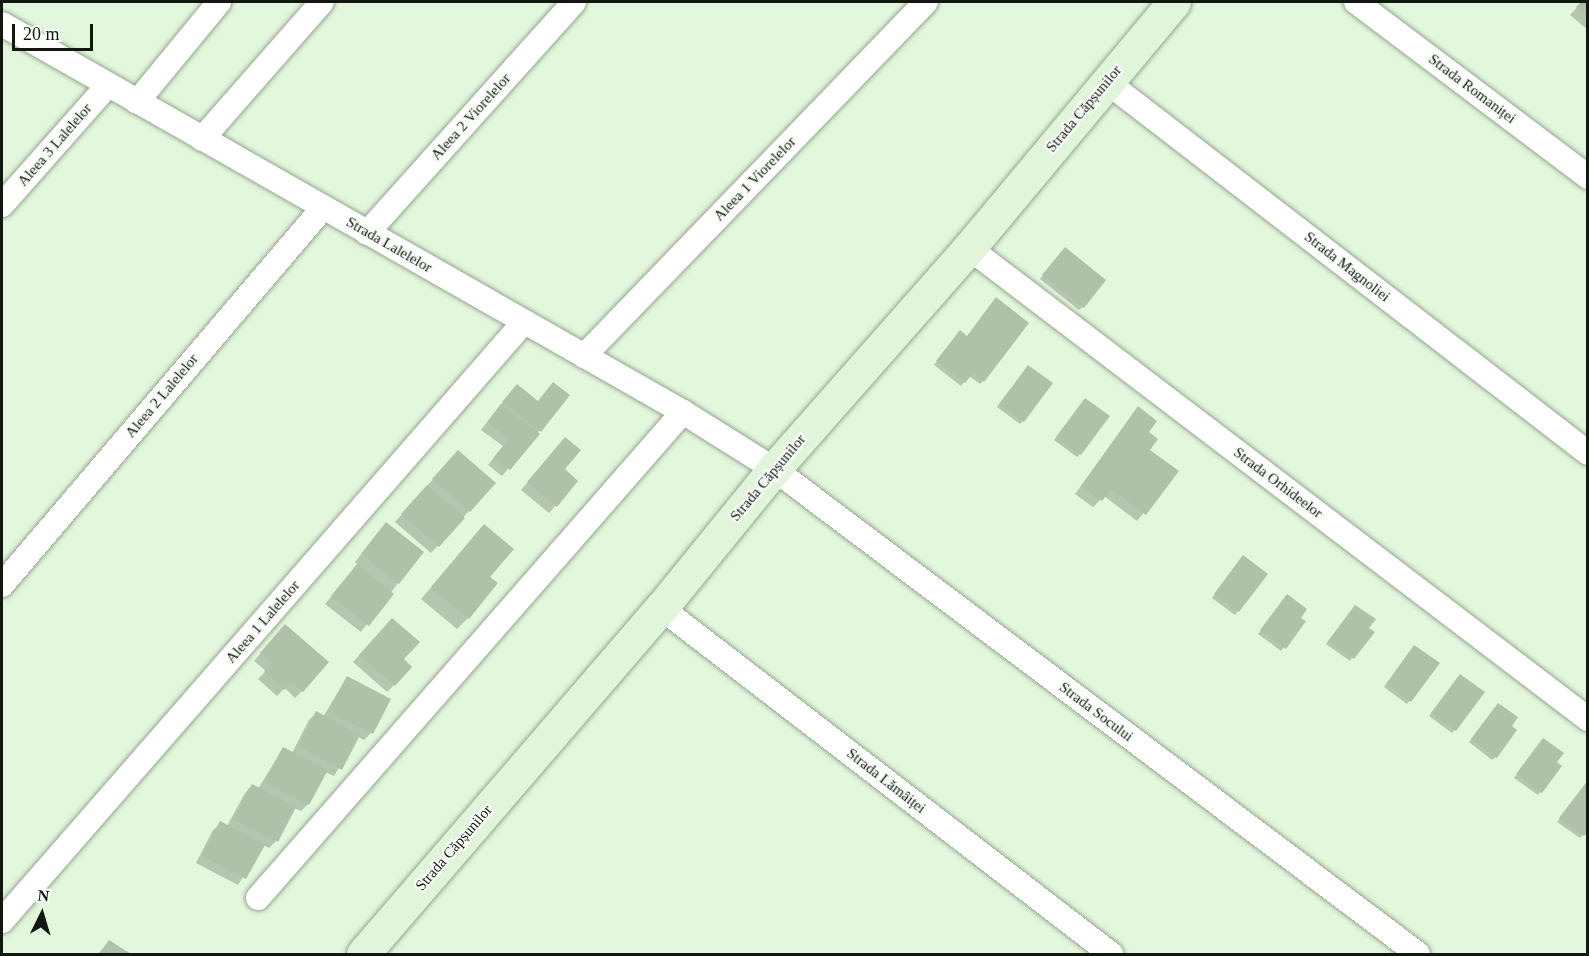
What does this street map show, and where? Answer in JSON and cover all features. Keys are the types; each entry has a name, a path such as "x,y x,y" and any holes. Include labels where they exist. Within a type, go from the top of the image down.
{"street":[{"path":"137,102 219,2"},
{"path":"202,139 322,2"},
{"name":"Aleea 2 Viorelelor","path":"367,233 574,2"},
{"name":"Aleea 1 Viorelelor","path":"584,356 926,2"},
{"name":"Strada Căpșunilor","path":"363,954 661,608 774,469 969,248 1174,2"},
{"name":"Strada Romaniței","path":"1356,2 1587,177"},
{"name":"Strada Lalelelor","path":"2,24 683,412 774,469"},
{"name":"Strada Magnoliei","path":"1107,82 1587,453"},
{"name":"Aleea 3 Lalelelor","path":"2,206 108,85"},
{"name":"Aleea 2 Lalelelor","path":"2,585 323,208"},
{"name":"Strada Orhideelor","path":"969,248 1587,719"},
{"name":"Aleea 1 Lalelelor","path":"2,921 524,322"},
{"path":"258,898 683,412"},
{"name":"Strada Socului","path":"774,469 1418,954"},
{"name":"Strada Lămâiței","path":"661,608 1111,954"}],"building":[{"path":"1581,2 1588,2 1588,17 1576,7"},
{"path":"1065,247 1106,280 1084,308 1042,275"},
{"path":"996,297 1029,323 984,382 973,373 965,383 936,361 960,330 967,336"},
{"path":"1028,365 1053,383 1024,422 999,404"},
{"path":"553,382 570,395 541,432 502,402 517,384 538,401"},
{"path":"1085,398 1110,416 1081,455 1056,437"},
{"path":"501,404 540,434 510,470 494,457 509,439 487,422"},
{"path":"1138,406 1157,421 1149,432 1158,439 1150,450 1179,471 1146,515 1111,489 1102,501 1081,486"},
{"path":"565,437 581,450 565,469 578,481 557,507 527,482"},
{"path":"458,450 496,483 470,512 432,479"},
{"path":"427,485 465,518 439,547 401,514"},
{"path":"386,522 424,552 399,584 361,554"},
{"path":"484,524 514,549 490,577 498,583 469,619 431,587"},
{"path":"1243,555 1268,574 1239,612 1214,594"},
{"path":"357,564 394,594 369,626 331,596"},
{"path":"1287,594 1307,609 1301,618 1306,621 1286,649 1260,630"},
{"path":"1355,605 1376,619 1369,628 1375,632 1354,659 1328,641"},
{"path":"392,618 420,642 404,659 412,667 395,686 359,655"},
{"path":"285,624 329,662 303,692 292,682 285,690 264,671 272,663 260,653"},
{"path":"1414,645 1440,663 1411,702 1386,684"},
{"path":"1460,674 1485,692 1456,731 1431,713"},
{"path":"347,676 391,699 373,734 328,711"},
{"path":"1498,703 1518,717 1512,726 1517,730 1497,758 1471,739"},
{"path":"316,711 360,735 342,770 298,746"},
{"path":"1543,738 1564,753 1557,762 1562,766 1542,793 1516,774"},
{"path":"283,747 328,770 309,805 264,782"},
{"path":"1588,780 1588,832 1584,836 1559,818"},
{"path":"252,784 296,807 278,842 233,819"},
{"path":"220,821 265,845 246,879 202,856"},
{"path":"109,940 131,954 99,954"}]}
